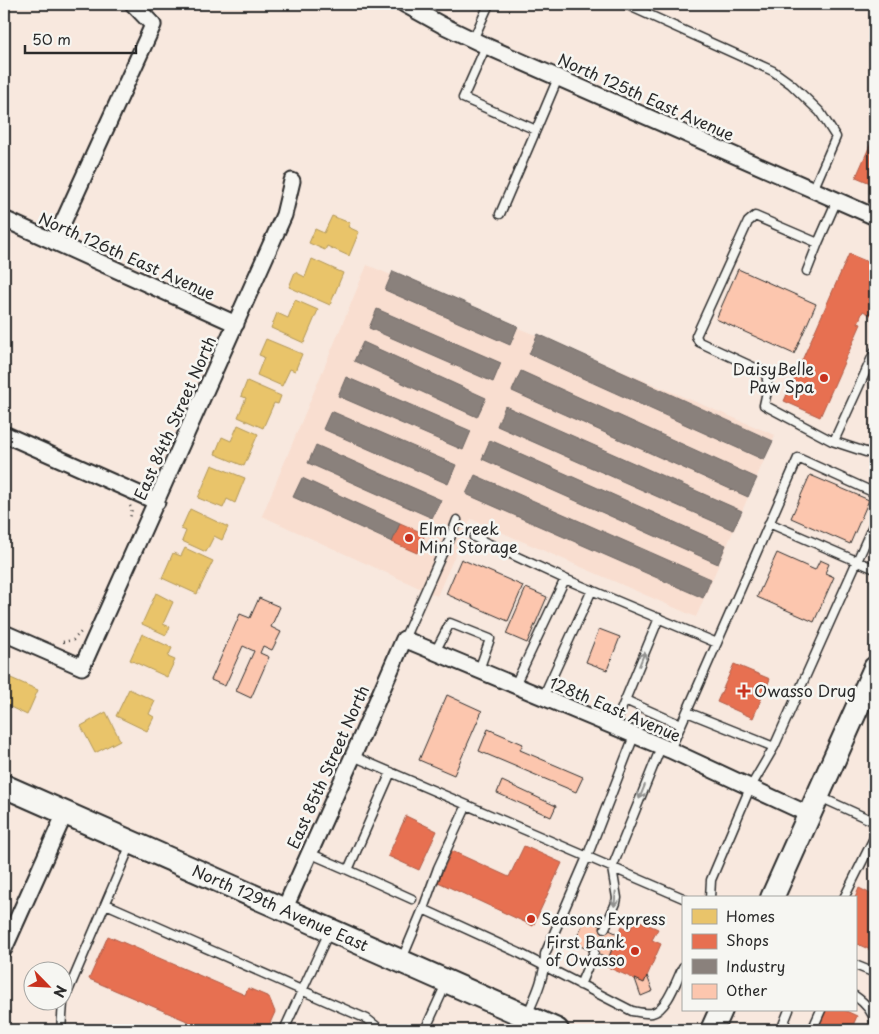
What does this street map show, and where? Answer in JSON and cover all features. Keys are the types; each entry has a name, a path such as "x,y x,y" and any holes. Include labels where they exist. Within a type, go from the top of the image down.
{"main road":[{"path":"773,896 875,668"},
{"name":"North 129th Avenue East","path":"4,786 557,1030"},
{"path":"712,1030 720,1012"}],"street":[{"path":"54,242 153,24 133,4"},
{"name":"North 125th East Avenue","path":"404,4 479,43 875,217"},
{"name":"East 84th Street North","path":"4,632 82,667 284,215 292,180"},
{"name":"North 126th East Avenue","path":"4,219 236,324"},
{"path":"4,434 157,502"},
{"name":"128th East Avenue","path":"404,639 614,727 750,788 814,806"},
{"name":"East 85th Street North","path":"284,910 354,756 404,639"},
{"path":"4,949 65,813"}],"lane":[{"path":"489,4 463,98 536,130"},
{"path":"625,4 773,71 792,84 820,112 836,137 813,190"},
{"path":"500,214 558,78"},
{"path":"807,271 837,200"},
{"path":"818,243 755,216 748,222 696,336 699,342 766,373 768,387 764,405 834,441 875,455"},
{"path":"834,441 875,351"},
{"path":"605,928 617,898 612,868 665,749 687,712 798,458 875,493"},
{"path":"404,639 449,542 456,520"},
{"path":"710,896 711,880 750,788 774,748 875,521"},
{"path":"769,523 875,569"},
{"path":"474,537 565,579 716,643"},
{"path":"515,685 565,579"},
{"path":"543,697 592,590"},
{"path":"614,727 659,618"},
{"path":"435,652 450,623 490,639 479,670"},
{"path":"625,700 681,725"},
{"path":"687,712 774,748"},
{"path":"526,1017 540,984 545,967 545,954 587,857 634,736"},
{"path":"354,756 682,898"},
{"path":"348,870 391,772"},
{"path":"401,962 438,868 467,805"},
{"path":"814,806 875,822"},
{"path":"845,896 875,836"},
{"path":"61,1030 63,1003 132,842"},
{"path":"309,853 412,899"},
{"path":"106,904 367,1019 376,1026 376,1030"},
{"path":"422,909 519,953 641,1013 653,1013 660,1009 668,1000 682,969"},
{"path":"284,1030 330,930"},
{"path":"580,984 594,952"},
{"path":"856,966 875,973"},
{"path":"426,1030 447,982"},
{"path":"856,997 864,1002 874,1015 875,1023"},
{"path":"781,1030 788,1012"},
{"path":"812,1030 820,1012"}],"path":[{"path":"128,504 132,509 130,524"},
{"path":"57,642 73,640 83,629"}],"shaded area":[{"path":"367,265 775,435 696,617 471,519 437,596 262,516"}],"building: Homes":[{"path":"332,216 350,223 348,227 359,232 349,256 327,246 325,250 309,243 315,229 324,233"},
{"path":"312,259 343,273 330,305 289,287 295,272 305,277"},
{"path":"295,300 318,310 304,343 271,328 277,313 288,318"},
{"path":"266,339 302,354 295,371 290,369 282,386 257,375 264,357 259,355"},
{"path":"247,381 281,396 278,404 274,403 263,428 238,417 246,398 241,396"},
{"path":"238,425 258,434 244,466 215,454 222,437 231,441"},
{"path":"212,465 245,478 235,503 227,499 223,508 198,498"},
{"path":"190,509 228,527 222,540 214,536 206,552 182,541 186,531 181,529"},
{"path":"185,548 213,561 197,594 162,578 173,553 181,556"},
{"path":"156,593 173,602 163,624 170,627 166,635 142,624"},
{"path":"142,634 172,648 168,657 175,660 167,677 130,660"},
{"path":"4,675 38,690 27,715 4,704"},
{"path":"129,689 155,701 149,714 154,717 147,731 116,716"},
{"path":"106,712 120,740 95,753 81,726"}],"building: Shops":[{"path":"875,134 875,185 856,177"},
{"path":"849,254 873,264 875,259 875,317 863,311 858,323 861,324 820,417 784,401"},
{"name":"Elm Creek Mini Storage","path":"400,523 425,534 417,553 392,542"},
{"name":"Owasso Drug","path":"734,664 770,679 753,718 717,702"},
{"path":"406,816 437,831 419,870 388,856"},
{"path":"524,846 562,863 533,926 438,882 452,851 509,877"},
{"path":"859,888 875,896 875,952 856,943 856,896"},
{"name":"First Bank of Owasso","path":"635,919 658,929 652,940 661,944 644,983 605,966 622,926 630,930"},
{"path":"108,936 245,995 248,988 269,997 275,1012 267,1030 208,1030 89,979"},
{"path":"825,1012 848,1012 857,1016 851,1030 817,1030"}],"building: Industry":[{"path":"393,271 518,326 510,345 385,290"},
{"path":"377,309 501,363 493,382 369,328"},
{"path":"538,334 773,441 764,460 529,354"},
{"path":"363,342 486,398 477,417 354,361"},
{"path":"521,371 757,478 748,497 512,391"},
{"path":"346,377 471,431 463,450 338,396"},
{"path":"505,406 742,511 733,530 497,426"},
{"path":"331,411 456,465 448,484 323,429"},
{"path":"490,440 726,545 718,564 482,459"},
{"path":"316,445 441,500 432,518 308,463"},
{"path":"475,475 711,579 703,598 466,494"},
{"path":"302,478 400,523 392,542 293,497"}],"building: Other":[{"path":"738,269 816,304 794,354 716,319"},
{"path":"810,475 869,500 850,544 791,518"},
{"path":"777,553 815,570 820,560 829,564 825,573 834,577 814,622 757,597"},
{"path":"461,559 523,586 508,621 446,594"},
{"path":"526,588 547,597 527,643 506,634"},
{"path":"259,598 280,607 271,627 281,632 272,650 263,646 260,653 269,657 251,698 236,691 254,651 243,646 225,686 211,680 240,614 250,618"},
{"path":"599,629 620,637 607,670 586,662"},
{"path":"447,695 482,711 454,775 419,760"},
{"path":"488,729 523,744 520,750 583,777 576,792 479,751"},
{"path":"502,781 556,806 551,817 497,793"},
{"path":"585,919 618,934 608,959 574,943"},
{"path":"647,976 653,991 641,996 635,979 644,983"}],"place":[{"name":"DaisyBelle Paw Spa","path":"824,378"},
{"name":"Elm Creek Mini Storage","path":"409,538"},
{"name":"Owasso Drug","path":"744,691"},
{"name":"Seasons Express","path":"531,919"},
{"name":"First Bank of Owasso","path":"635,951"}]}
